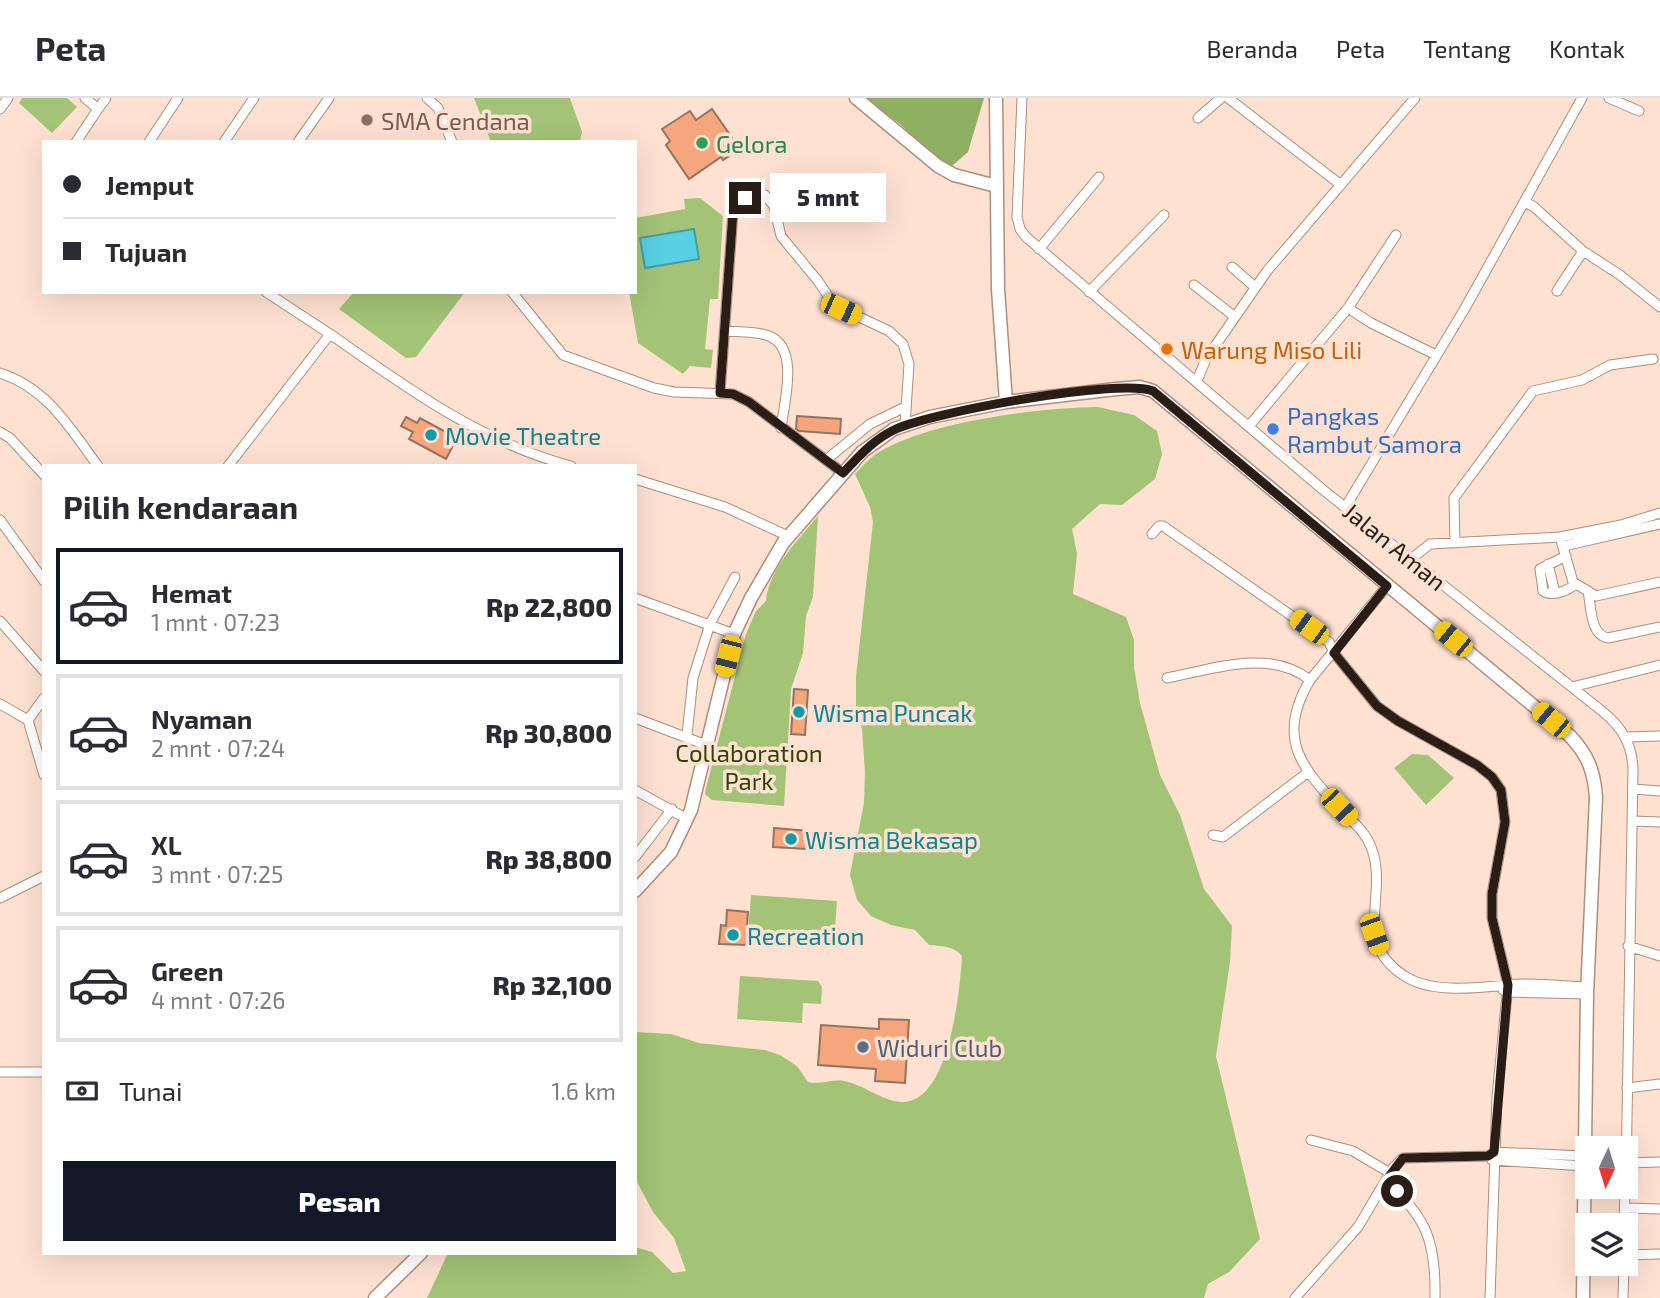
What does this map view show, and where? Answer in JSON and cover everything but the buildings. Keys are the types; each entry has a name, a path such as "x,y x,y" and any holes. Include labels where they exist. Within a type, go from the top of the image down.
{"street":[{"path":"0,109 8,98"},
{"path":"85,98 98,109"},
{"path":"77,140 106,98"},
{"path":"150,140 178,98"},
{"path":"225,140 254,98"},
{"path":"427,98 438,108 451,140"},
{"path":"856,98 938,166 954,175 996,186"},
{"path":"996,98 999,302 1006,402"},
{"name":"Jalan Aman","path":"1022,98 1017,217 1020,229 1039,249 1249,426 1613,719 1626,737"},
{"path":"1198,118 1221,98"},
{"path":"1228,98 1341,185"},
{"path":"1197,381 1206,359 1255,287 1415,98"},
{"path":"1346,506 1526,203 1582,98"},
{"path":"1610,98 1639,111"},
{"path":"299,140 326,99"},
{"path":"1039,249 1099,177"},
{"path":"720,393 733,212 739,201 765,195 774,206 781,236 834,305 889,331 903,344 909,364 905,425"},
{"path":"1526,203 1583,251 1620,275 1660,307"},
{"path":"1089,292 1164,215"},
{"path":"1249,426 1348,308 1396,234"},
{"path":"1557,291 1583,251"},
{"path":"1232,267 1255,287"},
{"path":"1194,285 1235,317"},
{"path":"269,294 401,385 475,429 509,445 565,464"},
{"path":"514,294 563,355 674,393 733,394 749,402 843,473"},
{"path":"1348,308 1371,323 1437,355"},
{"path":"725,331 767,335 781,346 788,366 781,428"},
{"path":"230,464 330,334"},
{"path":"1455,543 1454,498 1533,391 1581,380 1610,365 1653,359"},
{"path":"0,373 18,379 50,401 97,464"},
{"path":"637,889 671,852 687,819 734,634 751,598 788,537 843,473 876,440 905,425 954,411 1006,402 1140,387 1153,391 1570,736 1587,756 1592,769 1595,797 1584,1136"},
{"path":"826,460 870,424 905,407"},
{"path":"0,432 10,438 42,473"},
{"path":"637,480 725,507 788,537"},
{"path":"1660,513 1563,546 1548,565 1555,593 1575,585 1599,596 1660,582"},
{"path":"0,520 42,578"},
{"path":"1411,559 1430,544 1563,546 1660,524"},
{"path":"1152,534 1159,526 1163,526 1329,642 1334,653 1377,706 1398,721 1477,765 1492,777 1501,790 1505,822 1493,883 1492,918 1505,988 1492,1157 1490,1298"},
{"path":"1563,546 1575,585"},
{"path":"687,736 693,678 710,624 736,577"},
{"path":"1387,586 1310,680 1301,694 1293,723 1299,759 1307,773 1365,834 1372,848 1375,862 1374,934 1381,952 1404,976 1424,985 1587,990"},
{"path":"1588,591 1595,630 1602,637 1660,627"},
{"path":"637,599 734,634"},
{"path":"0,621 42,669"},
{"path":"1167,678 1262,662 1289,667 1310,680"},
{"path":"1572,687 1660,665"},
{"path":"28,720 42,701"},
{"path":"0,704 28,720 42,768"},
{"path":"637,719 706,744"},
{"path":"1626,1136 1633,755 1626,737 1660,736"},
{"path":"1213,835 1223,837 1307,773"},
{"path":"1633,789 1660,791"},
{"path":"637,791 687,819"},
{"path":"637,855 672,809"},
{"path":"1632,821 1660,822"},
{"path":"0,898 42,877"},
{"path":"1628,946 1660,956"},
{"path":"0,1072 42,1072"},
{"path":"1627,1088 1660,1084"},
{"path":"1311,1140 1353,1151 1388,1178 1413,1209 1429,1234 1436,1267 1435,1298"},
{"path":"1295,1298 1358,1227 1403,1158 1492,1157 1575,1161"},
{"path":"1638,1163 1660,1162"},
{"path":"1583,1298 1584,1199"},
{"path":"1625,1199 1625,1213"},
{"path":"1625,1208 1660,1209"},
{"path":"1638,1255 1660,1254"},
{"path":"375,1298 418,1255"},
{"path":"1623,1298 1624,1276"}],"green space":[{"path":"22,98 67,98 77,107 52,133 19,103"},
{"path":"474,98 570,98 582,132 580,140 490,140"},
{"path":"864,98 984,98 968,152 952,166 934,158 900,124"},
{"path":"700,198 723,216 718,299 710,299 705,349 713,350 711,368 690,366 683,374 638,343 629,294 637,294 637,218 685,209 684,199"},
{"path":"352,294 463,294 416,357 406,358 339,309"},
{"path":"1098,407 1134,415 1157,431 1162,454 1155,479 1122,505 1100,504 1072,529 1077,554 1073,594 1126,617 1134,640 1134,667 1140,703 1160,775 1180,815 1204,889 1232,926 1230,962 1216,1056 1260,1239 1229,1272 1208,1284 1204,1298 427,1298 447,1255 637,1255 637,1248 652,1252 673,1273 686,1271 674,1238 653,1212 637,1182 637,1032 671,1034 699,1043 765,1050 780,1055 797,1066 808,1082 844,1081 893,1101 910,1101 924,1093 935,1079 950,1038 959,992 962,956 952,948 929,945 915,930 891,925 871,916 857,900 850,875 864,803 865,772 862,729 856,706 856,677 873,522 870,507 855,474 879,452 927,432 985,418 1045,410"},
{"name":"Collaboration Park","path":"818,516 813,597 806,616 803,653 791,689 784,806 712,800 705,794 706,788 746,634 756,611 766,601 778,566"},
{"path":"1412,754 1428,755 1454,778 1426,805 1394,768"},
{"path":"751,895 837,901 834,942 748,936"},
{"path":"740,976 818,981 822,987 821,1004 803,1003 802,1023 737,1019"}],"water":[{"path":"694,229 699,259 645,268 640,238"}],"place":[{"name":"SMA Cendana","path":"367,120"},
{"name":"Gelora","path":"702,143"},
{"name":"Warung Miso Lili","path":"1167,349"},
{"name":"Pangkas Rambut Samora","path":"1273,429"},
{"name":"Movie Theatre","path":"431,435"},
{"name":"Wisma Puncak","path":"799,712"},
{"name":"Wisma Bekasap","path":"791,839"},
{"name":"Recreation","path":"733,935"},
{"name":"Widuri Club","path":"863,1047"}],"route":[{"path":"745,198 739,201 733,212 720,393 733,394 749,402 843,473 876,440 894,429 930,416 1006,402 1116,388 1146,388 1153,391 1387,586 1334,653 1377,706 1398,721 1477,765 1492,777 1501,790 1505,809 1504,840 1495,873 1492,918 1508,985 1494,1152 1488,1156 1403,1158 1385,1182 1397,1191"}]}
